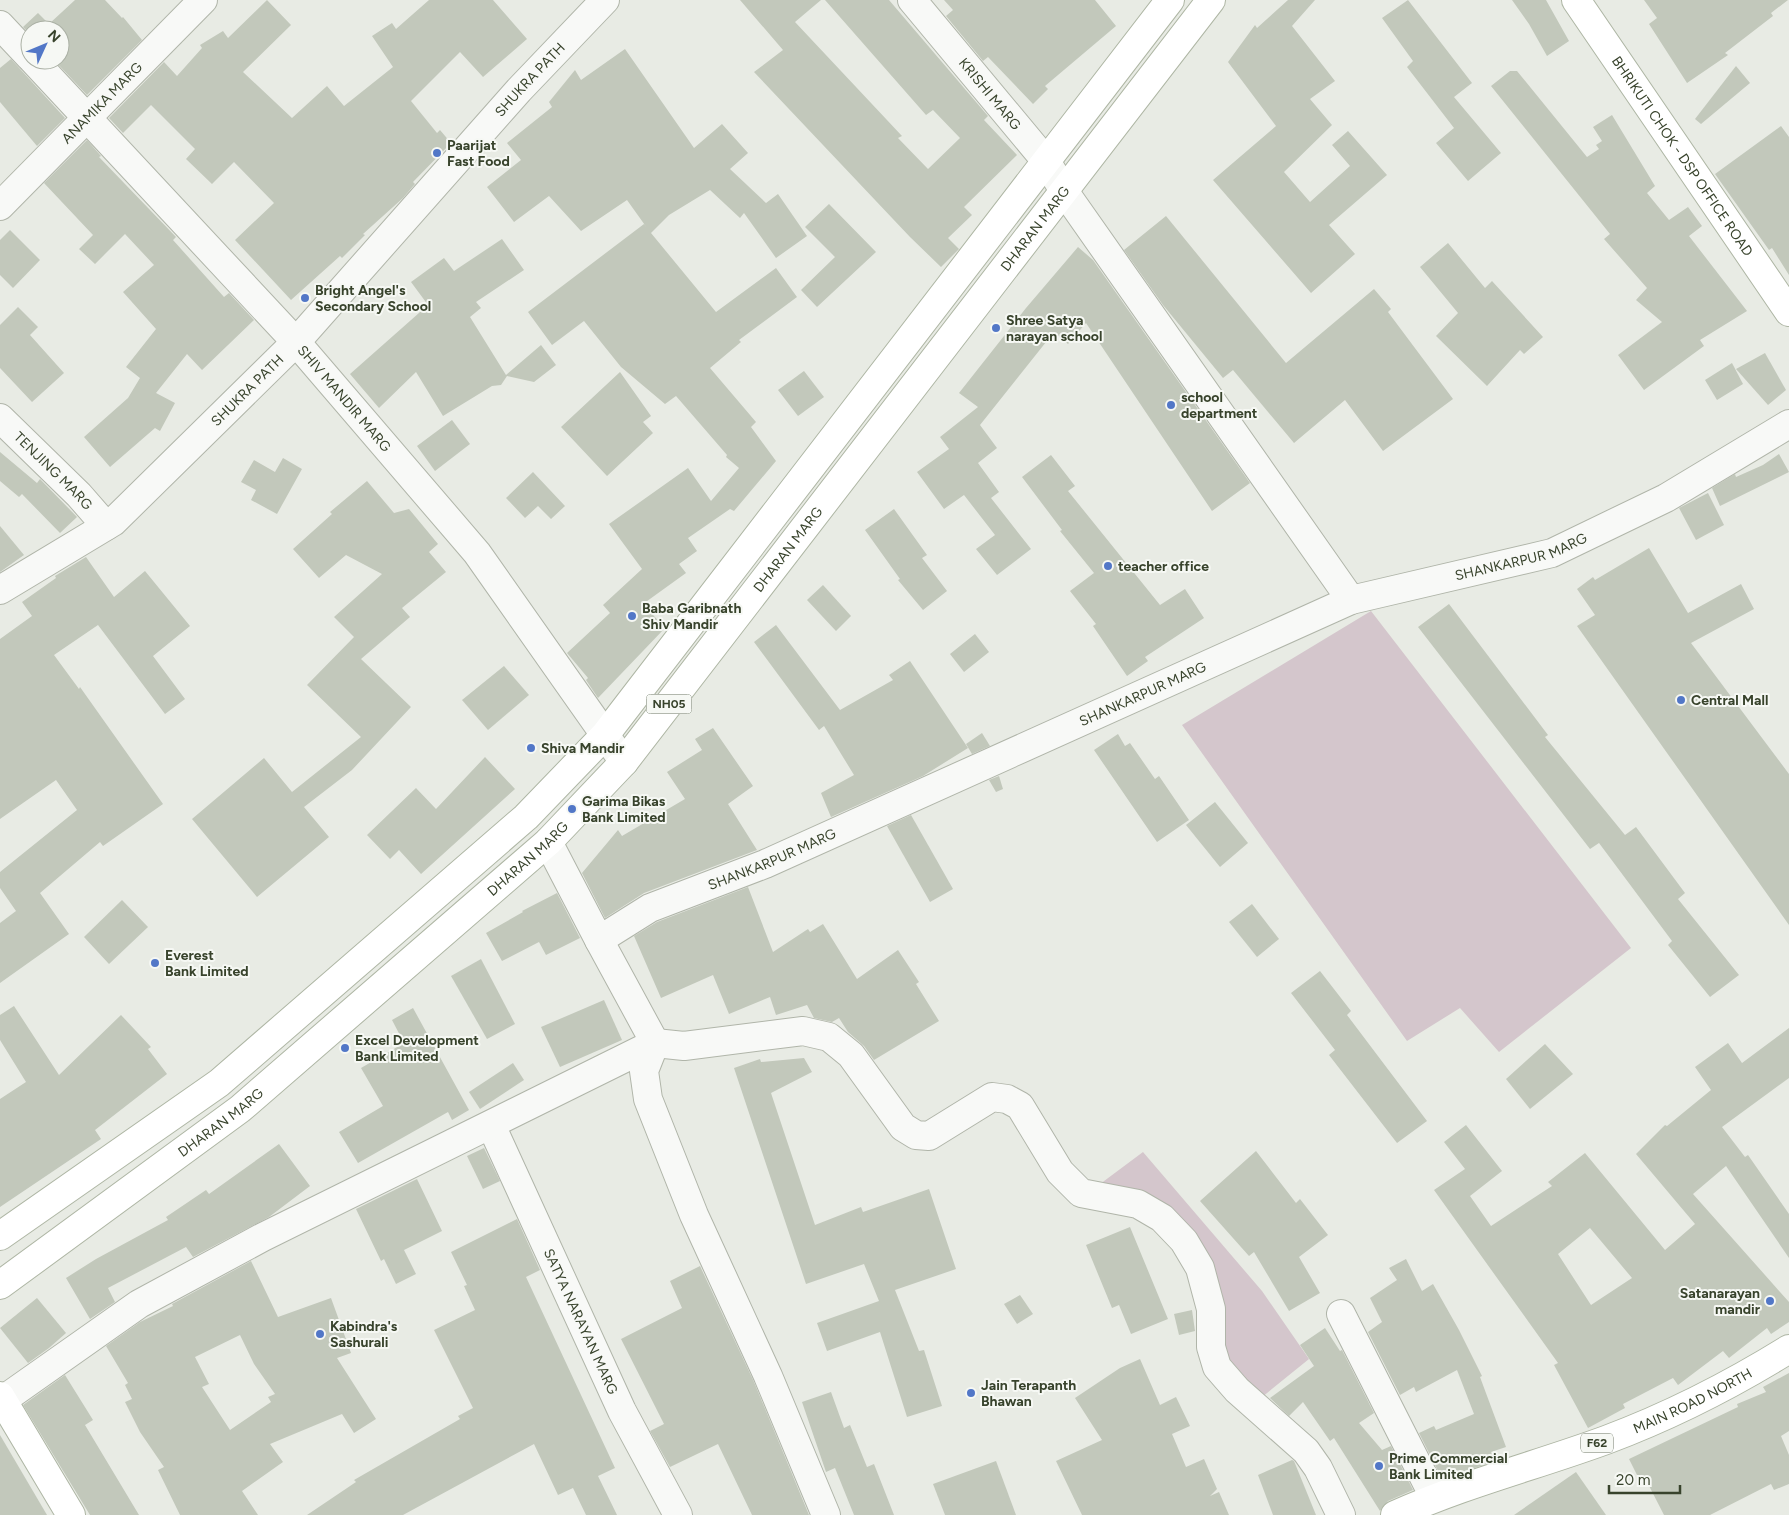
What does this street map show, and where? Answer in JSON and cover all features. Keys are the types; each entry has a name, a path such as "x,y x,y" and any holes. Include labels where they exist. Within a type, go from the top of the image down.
{"main road":[{"name":"NH05","path":"0,1236 219,1083 526,817 605,735 1170,0"},
{"name":"DHARAN MARG","path":"0,1285 240,1109 548,842 624,762 1211,0"},
{"name":"BHRIKUTI CHOK - DSP OFFICE ROAD","path":"1576,0 1789,312"},
{"name":"MAIN ROAD NORTH","path":"1395,1515 1434,1497 1606,1440 1727,1387 1789,1349"},
{"path":"1,1400 71,1515"}],"street":[{"name":"ANAMIKA MARG","path":"0,206 203,0"},
{"name":"SHUKRA PATH","path":"0,590 106,526 296,342 519,90 605,0"},
{"name":"KRISHI MARG","path":"912,0 1046,161 1064,190 1351,600"},
{"path":"0,25 20,46"},
{"name":"SHIV MANDIR MARG","path":"42,70 296,342 476,553 624,762"},
{"name":"TENJING MARG","path":"0,418 79,495 106,526"},
{"name":"SHANKARPUR MARG","path":"599,940 650,908 774,860 1351,600 1552,553 1666,498 1789,424"},
{"path":"548,842 655,1043 644,1071 648,1100 694,1215 768,1376 826,1515"},
{"path":"1,1400 139,1304 263,1237 655,1043 684,1046 804,1031 828,1037 850,1055 903,1128 916,1135 929,1136 992,1097 1007,1098 1020,1106 1060,1172 1081,1193 1138,1204 1162,1218 1184,1240 1200,1268 1211,1309 1211,1347 1218,1368 1237,1390 1306,1450 1318,1468 1341,1515"},
{"name":"SATYA NARAYAN MARG","path":"492,1125 622,1411 678,1515"},
{"path":"1341,1314 1434,1497"}],"shaded area":[{"path":"1371,611 1631,948 1499,1052 1460,1008 1407,1041 1182,725"},
{"path":"1143,1152 1262,1291 1309,1359 1251,1406 1228,1382 1195,1262 1167,1228 1088,1193"}],"building":[{"path":"75,0 105,0 123,17 142,40 87,95 63,70 70,70 70,20 53,20"},
{"path":"267,0 291,25 243,72 292,118 327,86 344,106 393,67 372,36 392,23 396,29 429,0 493,0 527,39 483,77 460,52 411,101 437,133 440,130 451,143 413,182 415,184 403,198 363,234 365,235 342,258 340,256 291,300 235,240 274,203 234,162 212,184 186,159 195,149 151,105 123,133 109,118 164,62 177,76 202,48 200,45 223,31 228,38"},
{"path":"740,0 821,0 795,22 902,136 898,138 928,169 960,138 933,110 926,115 825,0 889,0 988,116 984,120 1017,155 964,207 972,215 948,238 959,249 941,267 910,237 754,72 783,50"},
{"path":"944,0 1095,0 1116,26 1045,86 1048,89 1033,104 988,57 983,61 946,16 953,10"},
{"path":"1288,0 1315,0 1292,26 1335,81 1310,99 1332,125 1284,172 1310,202 1350,166 1332,145 1348,131 1387,175 1329,225 1355,254 1311,293 1213,180 1276,126 1228,62 1255,25 1257,28"},
{"path":"1408,0 1472,83 1454,97 1501,153 1468,181 1436,143 1454,128 1407,67 1413,61 1382,18"},
{"path":"1512,0 1546,0 1569,41 1547,56 1529,24"},
{"path":"1644,0 1788,0 1771,13 1773,16 1725,53 1728,55 1687,83 1649,24 1657,18"},
{"path":"38,13 45,20 30,20"},
{"path":"625,49 694,148 722,124 748,153 730,169 766,203 778,194 807,236 776,258 744,213 740,218 710,190 669,215 651,233 716,312 776,268 797,297 739,340 741,342 710,368 756,422 751,427 776,461 734,511 730,509 688,538 697,551 679,564 686,573 643,604 665,628 598,698 586,680 588,678 567,653 610,613 603,605 642,569 609,524 688,468 711,501 739,468 726,457 727,455 676,396 665,404 621,367 584,321 552,345 528,312 644,224 647,228 627,200 581,231 549,196 514,222 487,187 521,160 507,143 552,107 549,102 575,70 581,80"},
{"path":"11,59 65,118 37,146 0,102 0,68"},
{"path":"1736,66 1750,83 1701,124 1695,119"},
{"path":"1510,71 1517,71 1587,157 1599,149 1596,145 1602,141 1593,127 1612,115 1655,186 1647,193 1669,220 1688,207 1702,226 1689,236 1747,311 1700,340 1704,346 1644,390 1618,355 1662,322 1636,300 1647,288 1604,239 1610,234 1491,86"},
{"path":"1781,126 1789,137 1789,275 1772,248 1769,250 1715,174"},
{"path":"87,140 101,156 99,157 176,237 173,240 224,297 229,293 254,320 202,370 187,354 156,393 175,403 160,431 155,428 110,467 84,437 128,398 140,378 126,367 156,329 123,292 154,265 125,234 95,264 79,249 93,235 44,183"},
{"path":"829,204 876,252 817,307 801,290 835,257 805,227"},
{"path":"1166,216 1286,363 1374,289 1391,309 1388,312 1453,399 1383,451 1345,400 1294,443 1233,370 1223,378 1163,305 1124,250"},
{"path":"10,230 40,260 13,288 0,275 0,240"},
{"path":"502,239 524,270 476,302 481,308 470,317 506,375 541,345 556,365 534,382 507,376 501,385 492,386 443,416 416,372 379,408 350,374 428,305 411,282 444,258 454,271"},
{"path":"1448,243 1485,288 1492,281 1543,337 1524,354 1520,350 1487,386 1436,336 1458,313 1420,267"},
{"path":"1078,247 1093,260 1250,483 1212,511 1086,323 1068,344 1054,332 980,425 997,448 978,463 999,492 991,498 1031,549 997,575 976,549 995,535 964,495 944,509 917,472 949,449 940,437 978,407 959,393 1026,308"},
{"path":"18,307 38,327 30,335 64,373 32,402 0,368 0,325"},
{"path":"1765,353 1786,390 1768,405 1736,369"},
{"path":"1732,363 1743,384 1717,400 1705,380"},
{"path":"804,371 824,397 798,416 778,390"},
{"path":"620,372 651,416 643,422 653,433 607,476 561,427"},
{"path":"452,420 470,444 435,471 417,446"},
{"path":"0,452 37,483 40,479 77,517 60,533 22,494 19,497 0,481"},
{"path":"1779,454 1789,472 1720,506 1712,488 1735,474 1736,477 1763,465"},
{"path":"1051,455 1075,486 1068,491 1160,605 1185,589 1204,618 1145,657 1148,661 1127,676 1093,626 1096,624 1070,591 1094,573 1060,531 1062,530 1022,477"},
{"path":"283,458 302,469 277,514 251,500 256,490 241,482 254,460 275,472"},
{"path":"533,472 565,506 551,519 538,506 525,518 506,498"},
{"path":"367,481 394,513 409,509 438,544 429,552 446,572 402,608 410,617 361,659 411,707 352,770 304,807 329,837 257,897 192,819 264,758 292,792 361,737 307,685 354,637 334,617 382,574 346,555 319,578 293,549 332,514 330,512"},
{"path":"1708,493 1724,525 1696,540 1679,508"},
{"path":"894,509 927,555 922,558 947,591 923,610 898,580 900,579 865,530"},
{"path":"0,526 24,555 0,572"},
{"name":"Central Mall","path":"1649,548 1688,613 1741,584 1754,609 1691,643 1789,774 1789,925 1577,626 1595,615 1577,589 1593,577 1595,580"},
{"path":"86,557 114,597 145,571 190,626 153,656 185,699 165,714 98,625 54,655 79,689 80,687 163,804 103,846 100,842 40,893 69,934 0,983 0,923 16,911 0,888 0,872 77,810 56,780 0,819 0,639 32,616 22,602 56,578 55,576"},
{"path":"823,585 851,616 836,631 807,600"},
{"path":"1449,604 1548,735 1545,737 1625,835 1636,827 1685,893 1678,899 1739,975 1710,997 1668,945 1672,941 1599,843 1590,849 1418,627"},
{"path":"776,625 840,710 893,680 889,675 910,661 968,748 923,776 831,817 821,793 854,775 824,726 819,730 754,642"},
{"path":"975,634 989,652 964,672 950,654"},
{"path":"504,666 529,695 488,730 462,700"},
{"path":"713,728 753,786 728,804 757,850 644,893 605,918 582,873 618,830 622,836 685,799 667,772 702,750 695,739"},
{"path":"982,733 990,746 972,754 966,744"},
{"path":"1118,734 1125,746 1130,743 1155,779 1159,776 1189,820 1157,842 1094,750"},
{"path":"485,757 515,789 421,874 399,850 390,859 367,835 416,788 436,809"},
{"path":"999,776 1003,789 996,792 989,780"},
{"path":"1215,802 1248,843 1220,867 1186,825"},
{"path":"911,815 953,889 930,902 887,826"},
{"path":"748,887 773,952 808,929 810,932 823,924 857,979 898,950 919,982 916,984 939,1021 874,1060 864,1046 848,1032 839,1018 832,1022 814,1018 807,1005 776,1015 770,997 729,1014 713,975 661,998 634,936 657,922"},
{"path":"557,893 580,938 546,955 539,942 502,961 486,933"},
{"path":"122,900 148,927 109,964 84,937"},
{"path":"1252,904 1279,939 1257,957 1229,922"},
{"path":"481,959 515,1024 487,1039 451,976"},
{"path":"1320,971 1351,1011 1347,1015 1427,1121 1397,1143 1329,1055 1335,1050 1291,993"},
{"path":"604,1000 622,1040 560,1067 541,1027"},
{"path":"14,1006 59,1075 121,1015 151,1047 148,1049 167,1074 95,1130 101,1139 0,1207 0,1099 26,1082 0,1040 0,1015"},
{"path":"413,1008 469,1110 452,1120 448,1112 358,1163 339,1132 383,1106 361,1068 404,1043 392,1020"},
{"path":"1789,1028 1789,1078 1722,1127 1745,1157 1748,1155 1789,1214 1789,1258 1726,1166 1693,1194 1789,1302 1789,1322 1771,1334 1767,1328 1729,1358 1723,1351 1678,1385 1673,1378 1623,1404 1625,1408 1588,1428 1554,1365 1558,1363 1434,1190 1465,1169 1444,1142 1466,1125 1502,1171 1470,1196 1491,1226 1552,1186 1548,1182 1585,1153 1665,1250 1695,1224 1636,1154 1665,1125 1667,1126 1711,1090 1695,1067 1728,1043 1742,1063","holes":["1590,1228 1632,1278 1591,1305 1558,1254"]},
{"path":"1545,1044 1573,1074 1530,1109 1506,1079"},
{"path":"804,1058 812,1072 771,1093 815,1225 861,1207 863,1212 929,1189 956,1269 895,1290 919,1351 924,1350 942,1406 907,1417 880,1332 827,1351 817,1323 879,1301 864,1264 806,1284 734,1068 760,1059 761,1062"},
{"path":"513,1063 524,1080 480,1109 469,1092"},
{"path":"279,1144 310,1186 269,1217 193,1257 186,1247 108,1288 115,1302 90,1319 66,1278 96,1259 168,1220 166,1217 206,1190 209,1194"},
{"path":"484,1148 500,1181 483,1189 467,1156"},
{"path":"1256,1151 1296,1203 1300,1199 1328,1235 1299,1257 1320,1293 1289,1311 1254,1252 1249,1256 1200,1201"},
{"path":"417,1179 442,1231 404,1250 416,1274 396,1284 384,1259 381,1261 356,1209"},
{"path":"517,1219 540,1270 526,1277 615,1468 598,1476 617,1515 586,1515 573,1488 558,1495 534,1444 403,1515 307,1515 356,1482 354,1480 460,1419 458,1416 473,1408 434,1330 475,1310 464,1286 467,1285 451,1252"},
{"path":"1130,1227 1168,1319 1131,1334 1119,1305 1112,1308 1086,1245"},
{"path":"1406,1259 1422,1291 1433,1284 1459,1330 1482,1376 1480,1377 1506,1447 1491,1452 1495,1461 1442,1479 1419,1433 1434,1426 1436,1430 1474,1414 1457,1370 1416,1392 1414,1387 1400,1395 1368,1332 1382,1322 1370,1298 1397,1280 1389,1268"},
{"path":"251,1261 278,1317 331,1298 351,1353 337,1358 376,1419 354,1433 342,1414 270,1444 283,1462 242,1491 258,1515 180,1515 158,1470 164,1467 140,1432 125,1402 132,1399 125,1385 128,1383 106,1346 140,1322 173,1306 172,1304","holes":["240,1335 254,1364 275,1394 268,1397 271,1402 230,1430 202,1387 209,1384 195,1357"]},
{"path":"700,1266 754,1382 809,1515 752,1515 718,1444 670,1467 650,1431 664,1424 621,1339 682,1308 670,1281"},
{"path":"1020,1295 1033,1314 1017,1324 1004,1304"},
{"path":"37,1298 66,1333 28,1363 0,1328"},
{"path":"1192,1310 1195,1331 1179,1335 1174,1314"},
{"path":"1325,1328 1340,1351 1342,1350 1374,1413 1359,1423 1382,1450 1391,1446 1413,1490 1388,1501 1380,1511 1334,1438 1330,1441 1303,1402 1289,1416 1270,1398 1314,1366 1300,1345"},
{"path":"1140,1359 1160,1405 1176,1397 1190,1426 1172,1434 1186,1467 1204,1459 1217,1489 1210,1496 1219,1492 1229,1515 1082,1515 1056,1461 1102,1440 1075,1398 1120,1368"},
{"path":"1789,1373 1789,1431 1781,1436 1789,1455 1789,1484 1774,1490 1771,1484 1710,1515 1664,1515 1645,1478 1640,1481 1629,1459 1738,1407 1737,1404 1766,1392 1763,1387"},
{"path":"65,1375 93,1420 85,1425 139,1515 90,1515 23,1405"},
{"path":"831,1392 844,1428 850,1425 867,1467 874,1464 894,1515 854,1515 835,1468 826,1472 802,1402"},
{"path":"0,1435 47,1515 0,1515"},
{"path":"1292,1460 1316,1515 1273,1515 1258,1475"},
{"path":"996,1461 1016,1515 945,1515 933,1484"},
{"path":"1576,1472 1606,1515 1514,1515"}],"place":[{"name":"Paarijat Fast Food","path":"437,153"},
{"name":"Bright Angel's Secondary School","path":"305,298"},
{"name":"Shree Satya narayan school","path":"996,328"},
{"name":"school department","path":"1171,405"},
{"name":"teacher office","path":"1108,566"},
{"name":"Baba Garibnath Shiv Mandir","path":"632,616"},
{"name":"Central Mall","path":"1681,700"},
{"name":"Shiva Mandir","path":"531,748"},
{"name":"Garima Bikas Bank Limited","path":"572,809"},
{"name":"Everest Bank Limited","path":"155,963"},
{"name":"Excel Development Bank Limited","path":"345,1048"},
{"name":"Satanarayan mandir","path":"1770,1301"},
{"name":"Kabindra's Sashurali","path":"320,1334"},
{"name":"Jain Terapanth Bhawan","path":"971,1393"},
{"name":"Prime Commercial Bank Limited","path":"1379,1466"}]}
